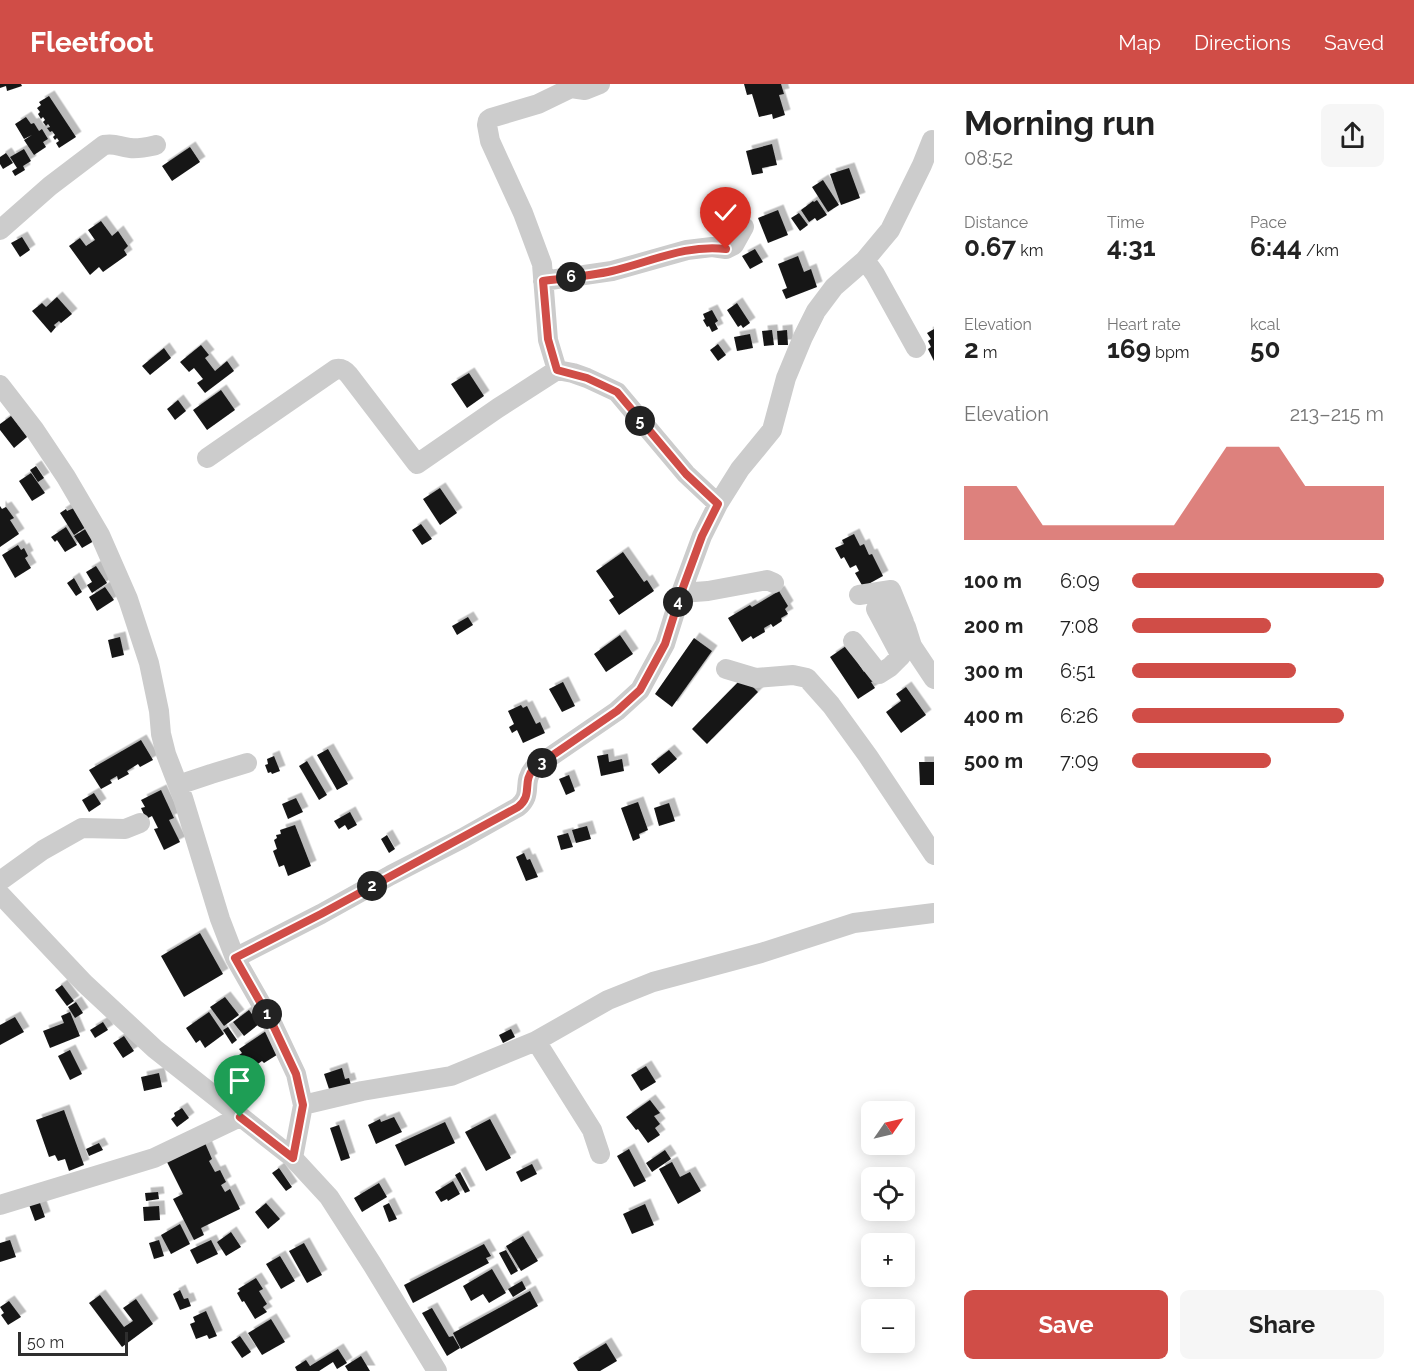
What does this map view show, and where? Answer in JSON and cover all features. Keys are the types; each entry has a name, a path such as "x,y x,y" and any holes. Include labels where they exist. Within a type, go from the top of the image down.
{"street":[{"path":"557,370 548,339 542,264 523,213 490,141 487,125 491,118 538,105 570,86 585,90 600,84"},
{"path":"235,958 518,807 527,797 529,774 534,768 617,711 640,690 665,644 702,536 718,504 740,469 772,430 786,378 816,311 834,287 865,260 890,230 932,140"},
{"path":"0,230 50,186 104,146 114,144 127,148 144,148 156,145"},
{"path":"543,281 612,271 687,250 712,247 726,249 734,245 744,227"},
{"path":"865,260 916,348"},
{"path":"207,458 336,369 341,368 346,370 417,464 557,370 587,378 617,392 686,474 718,504"},
{"path":"0,384 66,477 100,535 128,599 149,663 166,754 220,919 235,958 272,1023 296,1074 303,1105 293,1158"},
{"path":"681,593 708,591 767,580 774,583"},
{"path":"859,595 891,590 912,646 934,679"},
{"path":"852,641 879,674 901,656 870,612 885,608 895,621 906,627"},
{"path":"726,669 756,678 793,675 807,678 837,714 934,855"},
{"path":"178,785 247,764"},
{"path":"0,881 43,850 82,828 125,829 140,823"},
{"path":"0,894 84,983 155,1049 293,1158 329,1197 437,1371"},
{"path":"303,1105 362,1091 451,1076 536,1041 608,1000 653,982 761,953 854,923 934,913"},
{"path":"536,1041 578,1105 592,1130 600,1154"},
{"path":"0,1204 154,1158 240,1117"}],"building":[{"path":"0,84 21,84 22,86 7,91 6,86 0,88"},
{"path":"744,84 781,84 784,94 779,95 785,115 773,119 772,114 759,117 752,94 747,95"},
{"path":"49,96 76,137 59,148 56,143 59,141 57,138 55,140 53,137 55,135 47,128 50,127 48,124 46,126 43,117 41,119 38,114 40,112 37,108 41,105 39,102"},
{"path":"26,117 39,131 42,129 48,139 43,142 46,147 34,155 24,140 32,135 24,139 15,124"},
{"path":"772,144 777,165 762,168 763,173 752,175 746,151"},
{"path":"190,147 200,162 172,181 162,166"},
{"path":"24,149 31,161 23,166 25,170 15,176 12,171 17,168 10,157"},
{"path":"6,153 13,163 3,169 0,157"},
{"path":"849,168 860,198 841,205 830,174"},
{"path":"823,180 839,205 828,212 812,187"},
{"path":"817,200 827,215 817,221 815,218 809,222 801,210"},
{"path":"778,210 788,235 768,243 758,218"},
{"path":"799,213 808,225 800,231 791,218"},
{"path":"101,221 112,236 118,231 128,246 124,250 127,255 103,272 99,267 90,275 69,246 80,238 86,246 95,240 88,230"},
{"path":"22,237 30,250 20,257 11,243"},
{"path":"755,249 763,262 750,269 742,256"},
{"path":"798,256 804,272 811,269 817,287 786,299 782,290 787,288 778,264"},
{"path":"57,297 72,314 61,323 59,321 54,325 56,327 51,333 32,311 42,303 46,307"},
{"path":"737,303 750,323 743,328 741,325 738,327 727,310"},
{"path":"712,310 718,321 715,323 718,329 712,332 703,320 705,319 703,314"},
{"path":"934,329 934,361 928,349 931,347 928,341 931,339 927,333"},
{"path":"772,330 774,345 764,346 762,331"},
{"path":"787,330 788,345 778,345 777,331"},
{"path":"750,334 753,348 737,351 734,337"},
{"path":"718,344 726,355 718,361 710,350"},
{"path":"201,345 209,355 205,358 215,371 227,361 234,371 205,393 197,383 203,379 194,368 189,372 180,362"},
{"path":"164,348 171,358 150,375 142,366"},
{"path":"469,373 484,396 467,408 451,384"},
{"path":"221,390 235,410 207,430 193,410"},
{"path":"178,400 186,411 175,420 167,409"},
{"path":"11,416 27,437 14,448 0,430 0,424"},
{"path":"36,466 44,478 38,482 30,470"},
{"path":"31,473 45,493 32,501 19,481"},
{"path":"440,488 457,513 440,525 423,499"},
{"path":"0,506 2,509 6,507 14,518 10,520 19,534 0,547"},
{"path":"74,508 86,527 74,535 60,513"},
{"path":"421,524 432,539 422,545 412,530"},
{"path":"66,527 77,545 65,552 57,540 55,542 51,537"},
{"path":"87,528 94,541 82,548 74,536"},
{"path":"854,534 860,546 864,544 869,555 872,554 883,576 863,587 855,573 859,571 856,565 850,568 835,548 844,544 842,540"},
{"path":"18,545 21,550 24,548 28,556 25,558 31,568 15,578 2,555"},
{"path":"623,552 644,582 647,580 654,591 619,615 609,600 614,597 596,571"},
{"path":"96,566 107,583 92,593 87,585 92,582 86,572"},
{"path":"74,578 82,592 76,596 67,583"},
{"path":"105,587 114,600 97,611 89,597"},
{"path":"779,591 788,606 785,609 788,614 773,627 771,624 764,628 765,632 753,639 751,636 742,642 728,618"},
{"path":"468,617 473,625 457,635 452,626"},
{"path":"620,635 633,654 606,672 594,654"},
{"path":"120,637 124,655 112,658 108,640"},
{"path":"694,638 712,651 672,707 655,694"},
{"path":"846,646 860,662 858,663 864,672 866,670 875,688 858,699 830,657"},
{"path":"743,677 758,692 707,744 692,729"},
{"path":"563,682 575,706 562,712 549,689"},
{"path":"906,687 926,715 901,733 886,712 901,701 896,694"},
{"path":"521,705 523,708 527,706 536,724 540,722 545,733 523,743 517,730 512,733 509,727 514,724 508,711"},
{"path":"141,740 153,760 140,767 138,764 127,771 129,774 118,780 117,776 110,780 112,783 101,789 89,770"},
{"path":"328,749 348,784 337,790 317,755"},
{"path":"669,750 677,759 659,774 651,764"},
{"path":"608,754 609,762 622,759 624,771 601,776 597,756"},
{"path":"274,756 280,771 272,774 268,773 265,765 268,764 267,759"},
{"path":"307,761 327,795 319,800 299,766"},
{"path":"919,762 934,762 934,785 920,785"},
{"path":"569,775 575,791 566,795 559,779"},
{"path":"161,790 174,818 169,820 180,842 164,850 154,829 158,828 152,816 146,819 141,808 145,807 141,800"},
{"path":"94,793 101,804 89,812 82,800"},
{"path":"296,798 303,812 288,819 282,804"},
{"path":"638,802 648,830 639,834 640,838 633,841 621,808"},
{"path":"669,803 675,821 659,826 654,808"},
{"path":"350,812 357,825 348,830 345,825 339,829 334,821"},
{"path":"295,825 311,866 288,876 284,865 279,867 273,851 277,849 274,840 277,838 276,835 281,834 280,830"},
{"path":"587,826 591,839 576,843 572,830"},
{"path":"568,833 573,847 561,850 557,836"},
{"path":"387,835 395,849 389,853 381,839"},
{"path":"524,853 527,860 530,859 538,877 526,881 516,857"},
{"path":"200,933 223,974 184,997 161,956"},
{"path":"62,985 74,1001 67,1006 55,990"},
{"path":"225,997 239,1015 224,1026 210,1007"},
{"path":"76,1002 83,1013 75,1018 68,1007"},
{"path":"249,1010 259,1024 244,1036 233,1022"},
{"path":"70,1012 80,1036 50,1048 43,1031 64,1023 61,1016"},
{"path":"209,1012 224,1034 205,1048 200,1040 196,1043 186,1028"},
{"path":"15,1017 24,1032 0,1045 0,1025"},
{"path":"103,1022 108,1030 95,1038 90,1030"},
{"path":"228,1027 237,1040 232,1044 223,1030"},
{"path":"511,1029 515,1037 503,1043 499,1035"},
{"path":"266,1031 280,1053 252,1068 245,1058 239,1062 236,1057 242,1053 239,1049"},
{"path":"124,1036 134,1051 123,1058 113,1043"},
{"path":"70,1050 82,1074 70,1080 58,1056"},
{"path":"646,1066 656,1082 641,1091 631,1075"},
{"path":"342,1068 345,1079 349,1078 351,1085 330,1092 324,1074"},
{"path":"159,1073 162,1087 144,1091 141,1077"},
{"path":"650,1100 660,1113 654,1116 660,1124 655,1128 660,1135 648,1143 626,1117"},
{"path":"182,1108 189,1118 177,1127 171,1119 175,1116 174,1113"},
{"path":"64,1110 84,1165 69,1171 65,1159 58,1161 55,1155 49,1157 36,1120"},
{"path":"394,1117 402,1132 376,1144 368,1125 380,1119 381,1122"},
{"path":"490,1119 511,1158 486,1171 465,1132"},
{"path":"445,1122 455,1143 405,1166 395,1145"},
{"path":"339,1125 350,1158 341,1161 330,1128"},
{"path":"99,1143 103,1150 89,1156 86,1149"},
{"path":"205,1143 212,1159 209,1161 215,1172 220,1170 226,1182 221,1185 225,1192 230,1189 240,1209 201,1228 204,1235 194,1240 173,1199 183,1194 167,1162"},
{"path":"629,1149 646,1181 634,1187 617,1156"},
{"path":"665,1150 671,1159 652,1172 646,1163"},
{"path":"672,1162 680,1177 690,1172 701,1191 678,1204 659,1169"},
{"path":"532,1164 537,1174 521,1182 516,1172"},
{"path":"279,1168 292,1187 286,1191 272,1173"},
{"path":"460,1172 470,1191 465,1193 455,1175"},
{"path":"453,1181 460,1194 441,1202 435,1192"},
{"path":"379,1183 387,1197 362,1212 354,1198"},
{"path":"158,1192 159,1199 146,1201 145,1193"},
{"path":"28,1202 40,1203 45,1217 35,1221"},
{"path":"266,1203 280,1219 268,1229 255,1212"},
{"path":"389,1203 397,1219 389,1222 383,1206"},
{"path":"645,1204 654,1225 632,1234 623,1214"},
{"path":"159,1206 160,1220 144,1221 143,1207"},
{"path":"180,1224 190,1244 171,1254 161,1235"},
{"path":"231,1232 241,1247 226,1256 217,1242"},
{"path":"523,1236 538,1261 521,1271 506,1246"},
{"path":"10,1240 16,1257 0,1262 0,1243"},
{"path":"159,1240 164,1256 154,1259 149,1243"},
{"path":"211,1240 218,1254 197,1264 190,1250"},
{"path":"304,1243 322,1275 307,1283 289,1251"},
{"path":"484,1244 491,1256 486,1258 489,1263 413,1303 404,1285"},
{"path":"506,1250 518,1271 511,1275 499,1253"},
{"path":"280,1256 295,1281 281,1289 266,1264"},
{"path":"492,1269 506,1293 489,1303 483,1294 471,1301 463,1286"},
{"path":"256,1278 263,1289 259,1291 267,1304 263,1307 267,1312 255,1319 237,1293 240,1291 238,1289"},
{"path":"522,1281 526,1289 513,1297 508,1289"},
{"path":"180,1290 184,1299 188,1298 191,1306 180,1310 173,1294"},
{"path":"530,1291 538,1306 461,1349 453,1333"},
{"path":"100,1295 124,1327 133,1321 123,1308 136,1299 153,1324 122,1347 89,1303"},
{"path":"9,1301 21,1317 8,1325 1,1315 4,1313 0,1307"},
{"path":"432,1308 449,1337 453,1336 460,1348 447,1356 422,1313"},
{"path":"206,1311 217,1336 209,1339 207,1335 196,1339 190,1324 195,1322 193,1317"},
{"path":"271,1319 285,1342 262,1355 248,1333"},
{"path":"240,1336 251,1352 242,1358 231,1342"},
{"path":"606,1343 617,1361 600,1371 578,1371 573,1363"},
{"path":"338,1349 347,1363 337,1369 333,1362 319,1371 297,1371 295,1367 306,1360 310,1366"},
{"path":"361,1356 370,1371 348,1371 345,1366"}],"route":[{"path":"240,1117 293,1158 303,1105 296,1074 272,1023 235,958 463,838 525,801 529,774 534,768 617,711 640,690 665,644 702,536 718,504 686,474 617,392 587,378 557,370 548,339 543,281 612,271 687,250 712,247 726,249"}]}
